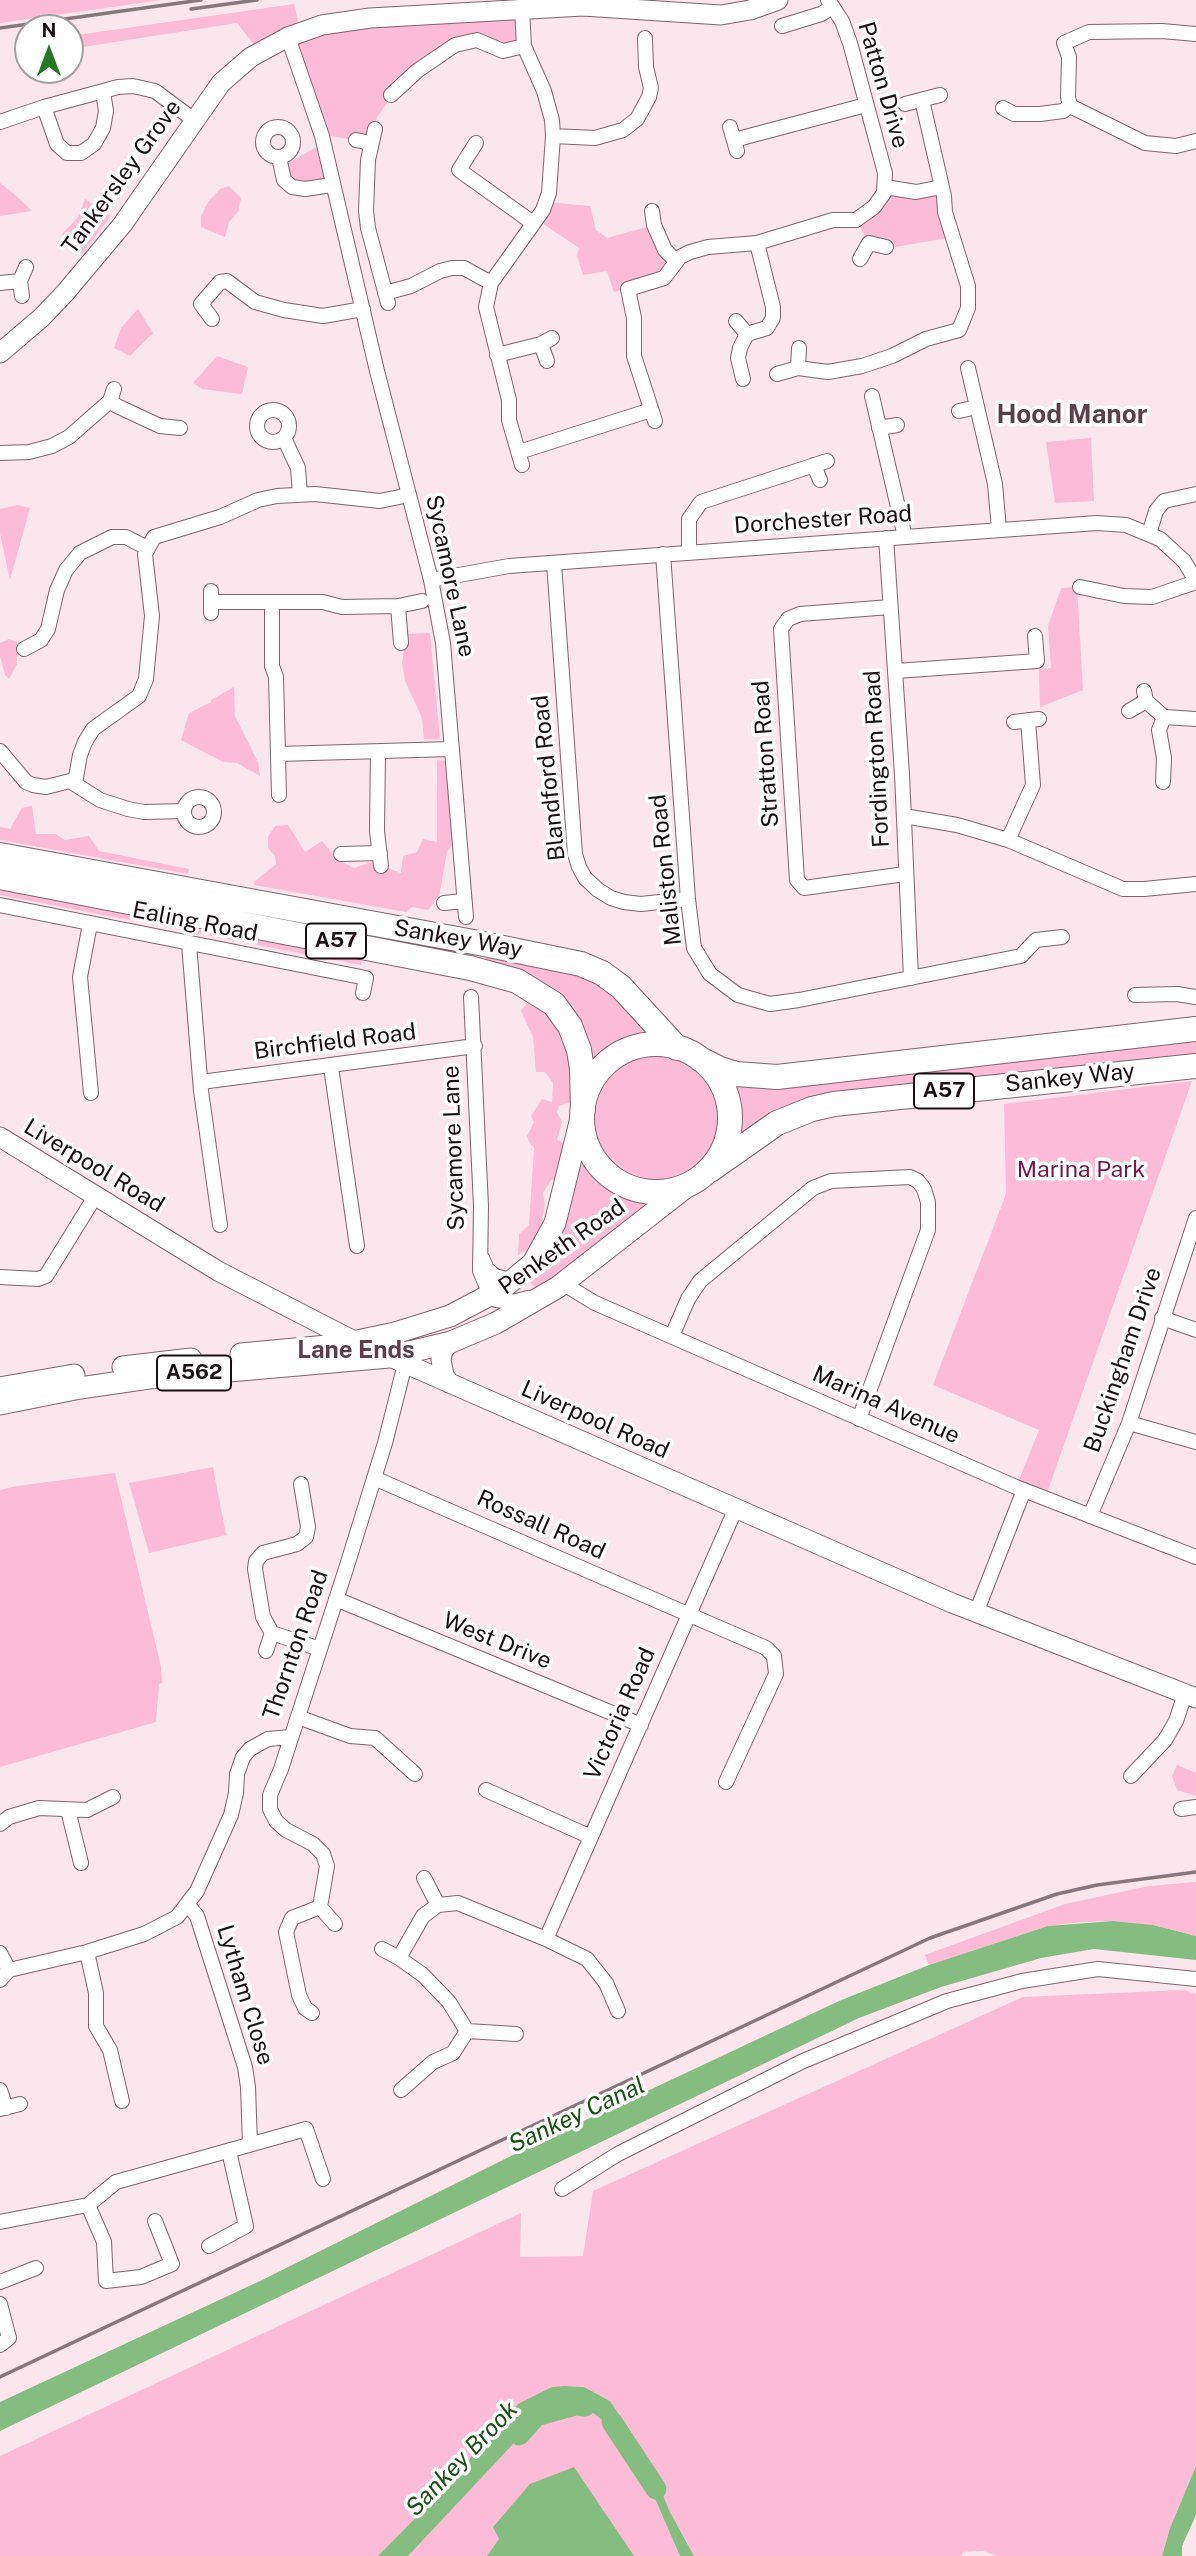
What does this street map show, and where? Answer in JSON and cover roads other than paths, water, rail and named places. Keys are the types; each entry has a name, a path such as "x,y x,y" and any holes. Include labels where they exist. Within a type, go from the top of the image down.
{"highway":[{"name":"Sankey Way","path":"0,855 467,929 602,973 621,986 677,1048"},
{"name":"Sankey Way","path":"0,877 470,968 517,981 554,1004 570,1026 579,1050 582,1069 583,1112"},
{"path":"467,929 470,968"},
{"name":"Sankey Way","path":"700,1059 736,1074 778,1077 1196,1029"},
{"name":"A57","path":"654,1045 677,1048 700,1059 716,1075 727,1095 730,1117 727,1140 710,1170 690,1184 668,1192 645,1192 624,1185 606,1172 592,1155 584,1135 583,1112 586,1094 596,1075 612,1059 632,1049 654,1045"},
{"name":"Sankey Way","path":"710,1170 777,1123 802,1112 834,1104 1196,1066"}],"main road":[{"name":"Penketh Road","path":"7,1395 80,1388 356,1342 450,1316 491,1296 533,1263 555,1223 583,1112"},
{"name":"Penketh Road","path":"220,1363 326,1364 397,1360 451,1342 496,1323 560,1285 690,1184"}],"street":[{"path":"288,37 322,25 359,19 522,9 612,7 703,15 750,10 781,20 821,14 831,3"},
{"name":"Patton Drive","path":"831,3 846,28 885,173 885,187"},
{"path":"522,9 524,46 544,91 552,120 554,136 549,193 544,210 491,283 486,307 509,400 509,420 520,458 653,416 634,356 634,318 621,291 664,278 685,254 708,247 757,243 833,220 856,220 881,199 885,187 916,192 942,187"},
{"path":"1070,106 1069,57 1063,43 1089,32 1162,31 1196,34"},
{"name":"Tankersley Grove","path":"0,353 41,318 93,261 122,225 221,83 264,49 288,37"},
{"name":"Sycamore Lane","path":"288,37 314,108 431,580 443,643 467,929"},
{"path":"554,136 595,138 623,130 637,119 651,88 646,68 644,38"},
{"path":"392,88 455,45 477,40 503,51 524,46"},
{"path":"0,122 44,107 133,86 155,90 194,120"},
{"path":"44,107 57,144 67,153 79,153 94,144 103,128 106,111 103,92"},
{"path":"905,104 940,94"},
{"path":"777,374 798,368 828,372 862,366 892,356 926,339 962,334 968,308 968,286 945,212 922,100"},
{"path":"733,139 866,105"},
{"path":"1003,108 1014,114 1040,114 1063,111 1070,106"},
{"path":"1070,106 1144,143 1176,146 1196,141"},
{"path":"367,137 368,228 386,298 440,271 452,268 464,268 491,283"},
{"path":"477,143 454,167 533,223"},
{"path":"279,157 284,180 292,187 305,189 332,185"},
{"path":"639,229 653,218 665,250 677,261"},
{"path":"856,220 869,243 886,247"},
{"path":"743,379 738,358 747,334 767,328 774,318 757,243"},
{"path":"860,258 869,243"},
{"path":"0,283 23,274 22,296"},
{"path":"212,320 201,304 220,282 227,281 255,302 284,310 323,316 363,309"},
{"path":"736,321 747,334"},
{"path":"498,355 546,341 547,360"},
{"path":"798,368 799,348"},
{"path":"968,368 995,484 999,528"},
{"path":"0,453 29,452 52,446 69,437 112,395 160,426 180,428"},
{"path":"872,396 905,537"},
{"path":"959,411 977,407"},
{"path":"879,428 897,425"},
{"path":"284,438 298,468 300,494"},
{"path":"689,553 689,519 701,502 820,463 820,480"},
{"path":"75,783 80,755 93,729 139,696 146,679 152,616 145,561 147,548 154,537 220,517 258,500 300,494 380,501 409,495"},
{"path":"1149,534 1156,510 1164,501 1196,495"},
{"name":"Dorchester Road","path":"431,580 496,568 554,563 999,528 1105,523 1126,525 1149,534 1176,553 1196,582"},
{"path":"24,649 41,640 48,629 57,590 66,570 80,553 112,537 126,537 147,548"},
{"name":"Fordington Road","path":"886,538 904,816 911,978"},
{"name":"Maliston Road","path":"663,555 688,899 694,948 710,974 738,995 770,1004 1020,956 1037,940 1062,937"},
{"name":"Blandford Road","path":"554,563 575,853 579,867 585,878 598,890 624,902 641,904 688,899"},
{"path":"1080,587 1124,596 1152,597 1196,582"},
{"path":"211,602 323,603 342,607 398,606 422,601"},
{"path":"272,602 272,666 276,677 279,795"},
{"path":"398,606 401,643"},
{"name":"Stratton Road","path":"890,607 800,614 788,619 781,629 797,880 804,888 905,874"},
{"path":"895,671 1037,661 1035,636"},
{"path":"1129,711 1145,696 1164,717 1196,719"},
{"path":"1162,783 1164,758 1160,730 1164,717"},
{"path":"1009,840 1033,785 1027,720"},
{"path":"278,754 451,749"},
{"path":"341,854 380,859 377,831 379,752"},
{"path":"1,755 26,782 33,785 46,787 65,782 75,783 100,800 128,809 144,812 184,811"},
{"path":"904,816 957,825 1009,840 1123,889 1196,884"},
{"path":"443,903 463,901"},
{"name":"Ealing Road","path":"0,905 366,978 363,993"},
{"path":"90,924 80,977 91,1093"},
{"path":"189,944 201,1082 222,1217"},
{"path":"1135,995 1177,993 1196,997"},
{"name":"Sycamore Lane","path":"471,997 475,1046 481,1276 491,1296"},
{"name":"Birchfield Road","path":"201,1082 475,1046"},
{"path":"331,1067 358,1246"},
{"name":"Liverpool Road","path":"0,1137 228,1276 356,1342 976,1613 1190,1696"},
{"path":"672,1336 688,1298 700,1281 813,1188 831,1181 910,1177 918,1181 928,1202 928,1230 859,1419"},
{"path":"0,1277 38,1279 46,1276 96,1195"},
{"name":"Buckingham Drive","path":"1090,1516 1129,1423 1196,1218"},
{"name":"Sycamore Lane","path":"482,1256 487,1269 495,1276 513,1281"},
{"path":"491,1296 500,1301 512,1302 560,1285"},
{"name":"Marina Avenue","path":"560,1285 1024,1490 1196,1557"},
{"path":"1162,1318 1196,1330"},
{"path":"449,1382 441,1367 441,1354 451,1342"},
{"name":"Thornton Road","path":"188,1905 200,1885 231,1815 237,1774 243,1757 250,1749 268,1739 291,1737 374,1478 397,1360"},
{"path":"1129,1423 1196,1442"},
{"name":"Rossall Road","path":"374,1478 766,1648 774,1656 776,1674 726,1782"},
{"path":"301,1483 308,1527 306,1537 297,1544 263,1553 256,1562 255,1569 262,1617 272,1633 320,1649"},
{"path":"976,1613 1024,1490"},
{"name":"Victoria Road","path":"546,1939 736,1508"},
{"name":"West Drive","path":"336,1599 641,1725"},
{"path":"265,1651 272,1633"},
{"path":"1131,1776 1165,1740 1190,1696"},
{"path":"298,1717 349,1736 375,1738 415,1774"},
{"path":"291,1737 272,1788 270,1809 281,1826 313,1844 326,1860 328,1872 320,1907"},
{"path":"486,1790 591,1837"},
{"path":"0,1824 9,1816 39,1808 87,1810 115,1795"},
{"path":"68,1810 81,1863"},
{"path":"424,1878 438,1905"},
{"path":"399,1958 423,1916 438,1905 458,1902 587,1959 606,1983 618,2011"},
{"path":"0,1953 5,1975 159,1928 177,1917 188,1905"},
{"name":"Lytham Close","path":"188,1905 197,1916 245,2067 250,2144"},
{"path":"320,1907 335,1924"},
{"path":"313,2014 305,2008 299,1995 286,1932 292,1918 320,1907"},
{"path":"382,1949 423,1975 449,2002 467,2031"},
{"path":"87,1952 96,1993 96,2026 110,2050 122,2101"},
{"path":"562,2189 618,2154 801,2062 947,2001 1022,1980 1098,1969 1196,1979"},
{"path":"467,2031 516,2034"},
{"path":"401,2091 433,2062 453,2053 467,2031"},
{"path":"0,2090 9,2107"},
{"path":"0,2222 88,2205 116,2182 306,2129 323,2179"},
{"path":"209,2246 246,2226 229,2151"},
{"path":"88,2205 104,2242 106,2281 141,2277 173,2263 155,2221"},
{"path":"0,2281 36,2268"},
{"path":"0,2304 9,2338 0,2345"}],"waterway":[{"name":"Sankey Brook","path":"519,2435 536,2416 576,2405 585,2406"},
{"name":"Sankey Brook","path":"612,2422 656,2489"}],"railway":[{"path":"0,28 201,0"},
{"path":"191,9 257,0"},
{"path":"0,2377 930,1938 1057,1894 1097,1885 1196,1872"}],"district":[{"name":"Hood Manor","path":"1072,415"},
{"name":"Lane Ends","path":"356,1351"}],"park label":[{"name":"Marina Park","path":"1081,1170"}],"water label":[{"name":"Sankey Canal","path":"577,2115"}]}
